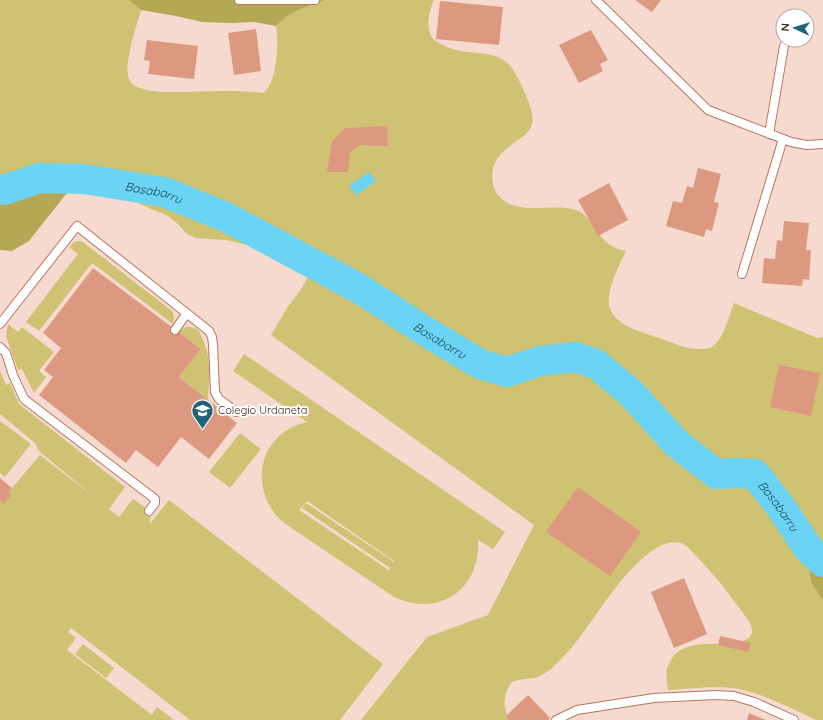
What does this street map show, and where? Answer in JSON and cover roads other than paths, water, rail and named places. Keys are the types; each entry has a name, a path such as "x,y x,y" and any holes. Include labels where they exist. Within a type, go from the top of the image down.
{"lane":[{"path":"239,0 314,0"},
{"path":"596,0 708,110 791,142 807,145 823,144"},
{"path":"769,134 784,48"},
{"path":"742,274 783,139"},
{"path":"0,324 77,226 209,332 212,337 213,344 215,392 219,399 236,412"},
{"path":"175,330 187,313"},
{"path":"0,347 6,353 13,375 24,399 155,499 155,503 149,510"},
{"path":"556,720 577,710 654,698 716,695 734,696 754,702 794,720"}],"water":[{"path":"369,172 376,181 356,195 349,186"}],"waterway":[{"name":"Basabarru","path":"0,189 4,190 39,178 84,179 164,192 226,217 360,289 428,333 480,364 507,372 540,361 575,357 596,364 631,393 676,443 716,474 755,474 780,506 808,548 823,562"}],"place":[{"name":"Colegio Urdaneta","path":"202,430"}]}
